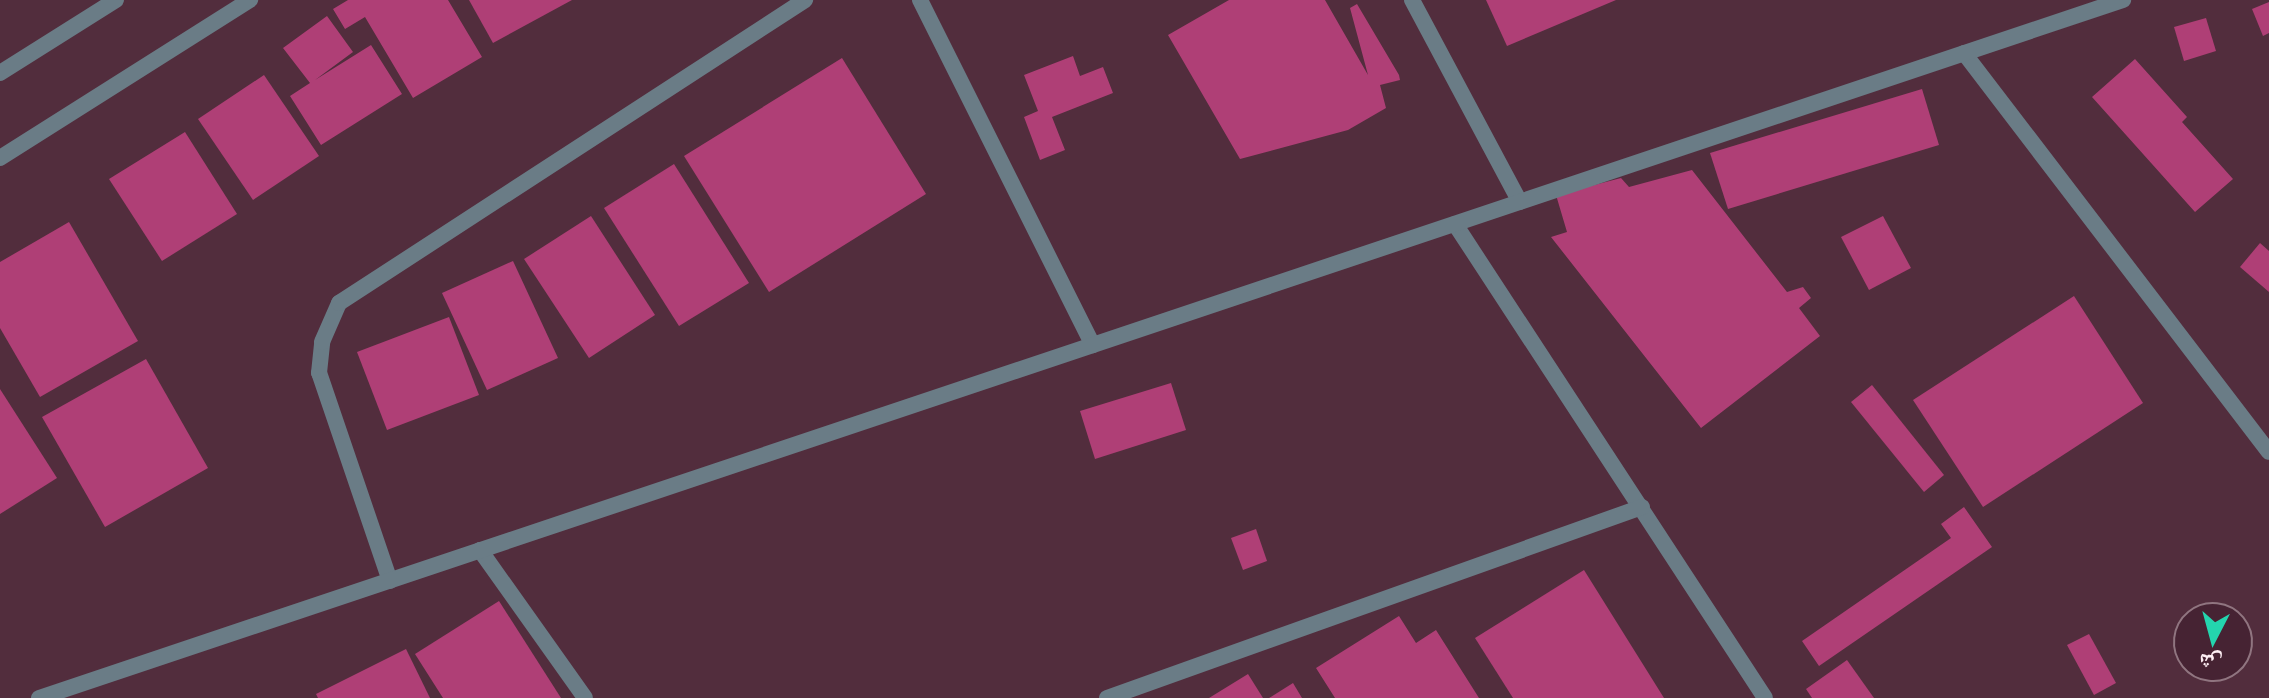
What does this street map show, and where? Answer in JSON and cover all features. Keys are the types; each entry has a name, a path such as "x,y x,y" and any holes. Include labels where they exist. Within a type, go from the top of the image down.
{"street":[{"path":"0,73 116,0"},
{"path":"0,158 250,0"},
{"path":"390,581 319,373 322,342 339,303 805,0"},
{"path":"920,0 1093,345"},
{"path":"1412,0 1520,202"},
{"path":"39,698 2123,0"},
{"path":"1964,53 2269,452"},
{"path":"1455,224 1765,698"},
{"path":"1107,698 1642,507"},
{"path":"480,550 585,698"}],"building":[{"path":"348,0 448,0 482,57 413,98 365,17 345,29 333,9"},
{"path":"469,0 572,0 493,43"},
{"path":"1229,0 1325,0 1368,75 1350,8 1357,4 1399,75 1400,80 1380,85 1386,108 1348,130 1240,159 1168,35"},
{"path":"1486,0 1616,0 1507,46"},
{"path":"2269,2 2269,33 2263,36 2252,9"},
{"path":"327,16 353,52 315,80 371,45 402,94 321,145 290,96 310,83 283,48"},
{"path":"2206,18 2216,51 2184,61 2174,27"},
{"path":"1073,56 1080,76 1103,67 1113,93 1052,117 1065,150 1040,160 1024,117 1038,111 1024,75"},
{"path":"842,58 926,194 769,292 684,156"},
{"path":"2135,59 2187,117 2182,122 2233,179 2195,212 2092,97"},
{"path":"264,75 319,156 253,200 198,119"},
{"path":"1922,89 1939,145 1728,209 1710,153"},
{"path":"185,132 237,214 162,261 109,179"},
{"path":"674,164 749,283 679,326 604,208"},
{"path":"1692,170 1787,292 1803,287 1811,298 1799,308 1820,336 1701,428 1551,237 1567,232 1556,195 1621,178 1629,187"},
{"path":"591,216 655,315 589,358 524,259"},
{"path":"1883,216 1911,268 1869,290 1841,237"},
{"path":"69,222 138,341 40,397 0,328 0,262"},
{"path":"2260,243 2269,251 2269,292 2240,267"},
{"path":"513,261 558,358 487,390 442,293"},
{"path":"2074,296 2143,403 1983,507 1913,400"},
{"path":"449,317 479,395 387,430 357,352"},
{"path":"146,359 208,468 105,527 42,417"},
{"path":"1171,383 1186,430 1095,459 1080,411"},
{"path":"1872,385 1944,475 1924,492 1851,402"},
{"path":"0,389 57,478 0,514"},
{"path":"1964,507 1992,547 1819,666 1802,641 1951,538 1941,524"},
{"path":"1256,529 1267,561 1243,570 1231,538"},
{"path":"1584,570 1664,698 1513,698 1475,638"},
{"path":"499,601 561,698 443,698 415,654"},
{"path":"1399,616 1416,643 1436,630 1479,698 1335,698 1316,668"},
{"path":"2089,634 2116,683 2094,695 2067,645"},
{"path":"406,649 430,698 318,698 316,694"},
{"path":"1847,660 1874,698 1812,698 1806,689"},
{"path":"1248,674 1263,698 1209,698"},
{"path":"1293,683 1302,698 1269,698"}]}
